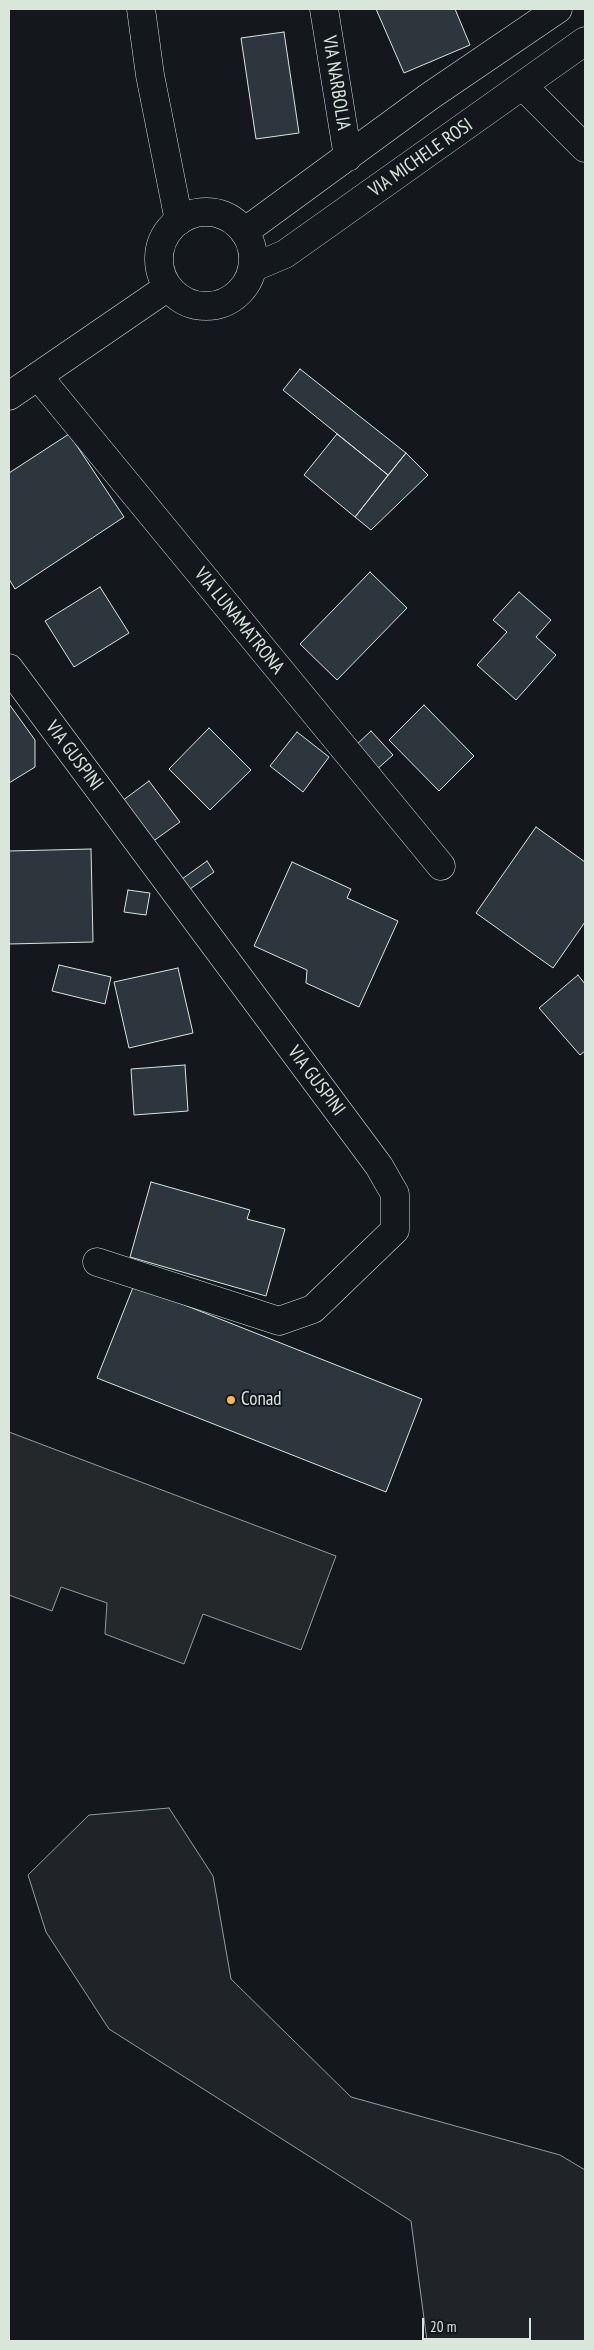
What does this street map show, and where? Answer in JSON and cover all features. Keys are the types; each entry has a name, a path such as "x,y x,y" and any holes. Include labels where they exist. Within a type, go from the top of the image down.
{"main road":[{"path":"141,9 150,75 179,221"},
{"name":"VIA NARBOLIA","path":"324,9 348,156"},
{"path":"244,232 430,96 558,9"},
{"name":"VIA MICHELE ROSI","path":"252,268 285,254 585,41"},
{"path":"523,86 585,148"},
{"path":"206,212 221,214 234,222 244,232 252,249 252,268 247,283 238,295 224,303 209,307 193,305 178,298 168,287 161,274 158,259 161,244 167,231 179,221 192,214 206,212"},
{"path":"9,396 168,287"},
{"name":"VIA LUNAMATRONA","path":"38,376 441,866"},
{"name":"VIA GUSPINI","path":"9,668 379,1166 395,1194 395,1230 313,1309 279,1321 97,1262"}],"shaded area":[{"path":"9,1432 336,1556 301,1650 203,1614 184,1664 105,1634 107,1603 61,1587 52,1611 9,1595"},
{"path":"169,1808 213,1876 231,1979 351,2097 560,2155 585,2170 585,2341 427,2341 411,2221 109,2029 46,1932 28,1875 89,1815"}],"building":[{"path":"376,9 455,9 470,45 404,73"},
{"path":"284,32 299,133 256,139 241,38"},
{"path":"300,369 406,453 388,475 283,390"},
{"path":"69,434 124,517 15,589 9,579 9,473"},
{"path":"337,434 388,475 355,517 304,475"},
{"path":"406,453 428,475 371,530 355,517"},
{"path":"370,572 407,608 337,680 300,644"},
{"path":"100,587 129,633 74,667 45,621"},
{"path":"519,592 551,620 536,637 556,655 516,700 477,665 507,632 493,620"},
{"path":"9,704 35,740 35,767 9,783"},
{"path":"424,705 474,756 439,791 389,740"},
{"path":"209,728 251,770 210,810 169,769"},
{"path":"371,731 393,755 375,771 355,746"},
{"path":"297,732 329,757 303,792 270,766"},
{"path":"149,781 180,822 152,842 122,801"},
{"path":"536,827 585,862 585,922 553,968 476,913"},
{"path":"91,849 93,942 9,944 9,851"},
{"path":"207,861 214,872 190,889 182,879"},
{"path":"292,862 351,889 347,898 398,921 359,1007 306,983 307,970 254,946"},
{"path":"128,890 150,893 146,915 124,912"},
{"path":"59,965 111,977 105,1004 52,991"},
{"path":"178,968 193,1033 129,1048 114,982"},
{"path":"578,975 585,984 585,1051 580,1055 539,1008"},
{"path":"185,1065 188,1111 134,1115 131,1069"},
{"path":"151,1182 250,1210 247,1219 285,1229 266,1296 130,1257"},
{"path":"134,1285 422,1399 386,1492 97,1378"}],"place":[{"name":"Conad","path":"231,1400"}]}
